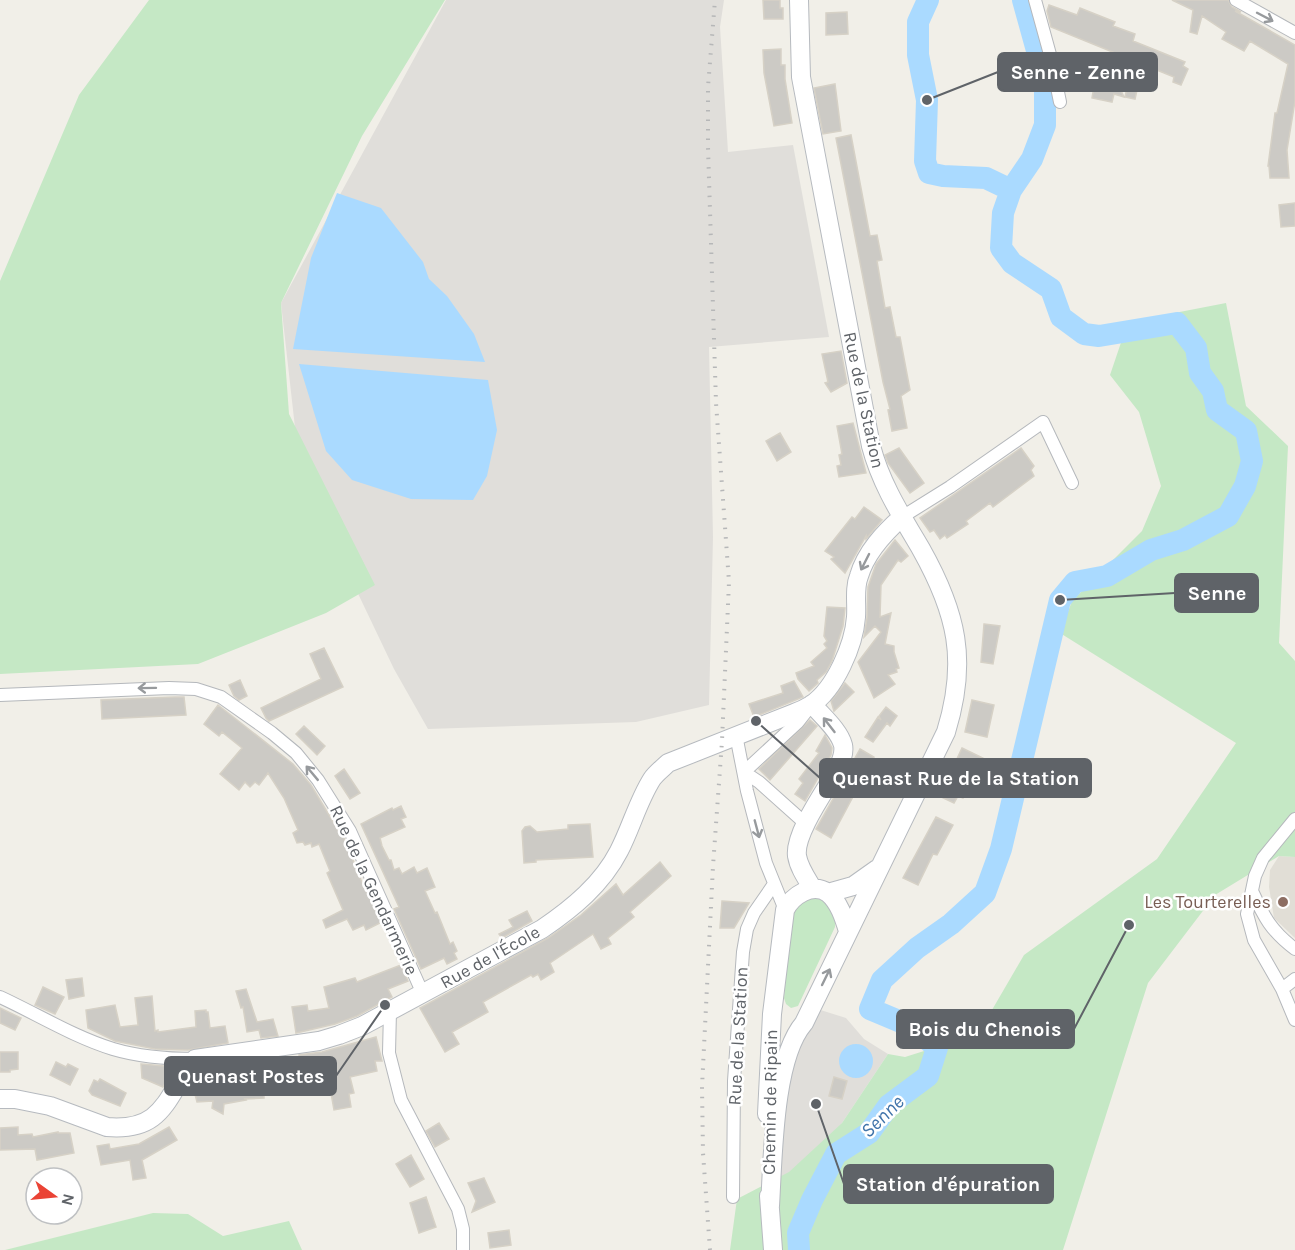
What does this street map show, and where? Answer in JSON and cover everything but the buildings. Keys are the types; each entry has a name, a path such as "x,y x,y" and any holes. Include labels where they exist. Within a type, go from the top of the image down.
{"street":[{"name":"Rue de la Station","path":"799,0 801,77 871,446 885,486 902,517"},
{"path":"1035,0 1060,102"},
{"path":"1236,0 1295,33"},
{"path":"744,772 798,722 831,682 849,649 855,632 858,577 873,548 887,530 902,517 950,487 1043,422 1072,483"},
{"name":"Chemin de Ripain","path":"770,1206 780,1085 797,1031 804,1023 946,732 958,680 957,646 949,609 941,586 902,517"},
{"name":"Rue de la Gendarmerie","path":"0,695 169,688 196,689 221,697 230,703 296,753 334,803 350,831 423,994"},
{"path":"812,704 842,742 844,750 840,765 798,839 797,854 800,866 841,910 848,931"},
{"name":"Rue de l'École","path":"0,997 94,1042 114,1049 163,1059 195,1059 319,1041 339,1035 423,994 542,929 566,913 606,872 619,851 653,778 668,763 812,704"},
{"path":"736,735 747,791 774,884 784,910"},
{"path":"744,772 759,782 806,824"},
{"path":"1295,819 1263,858 1255,876 1247,914 1254,940 1282,989 1295,1020"},
{"name":"Chemin de Ripain","path":"821,891 853,886 867,878 880,865"},
{"name":"Rue de la Station","path":"733,1197 734,1081 743,952 747,929 754,913 774,884"},
{"path":"784,910 795,896 821,891"},
{"path":"1252,891 1276,935 1295,949"},
{"name":"Chemin de Ripain","path":"773,1250 767,1166 767,1077 784,910"},
{"path":"1282,989 1295,979"},
{"name":"Chemin de Ripain","path":"774,999 778,1012 784,1019 804,1023"},
{"path":"390,1011 389,1053 400,1100 458,1209 463,1229 463,1250"},
{"path":"0,1099 15,1099 50,1106 107,1127 144,1124 163,1109 195,1059"}],"shaded area":[{"path":"446,0 724,0 720,27 728,152 793,145 829,337 709,347 713,537 709,705 636,722 428,729 394,669 300,472 281,303"},
{"name":"Les Tourterelles","path":"1279,856 1295,857 1295,938 1274,918 1269,887 1270,870"},
{"path":"811,1007 846,1018 864,1039 888,1054 842,1123 770,1206 780,1085"}],"green space":[{"path":"149,0 445,0 362,136 281,303 289,414 375,585 326,613 198,664 0,674 0,281 79,95"},
{"path":"1226,303 1246,406 1288,446 1279,643 1295,661 1295,857 1279,856 1215,895 1148,983 1063,1250 730,1250 737,1199 789,1172 842,1123 888,1054 905,1057 978,1034 1024,955 1157,859 1236,743 1060,633 1072,601 1142,531 1161,486 1139,412 1110,375 1128,322"},
{"path":"815,898 828,902 835,912 835,927 798,1006 791,1008 786,1004 784,998 791,917 800,903"},
{"path":"153,1213 188,1214 223,1236 289,1221 302,1250 5,1250"}],"water":[{"path":"337,193 381,208 423,262 429,279 447,296 474,334 485,362 293,349 311,258"},
{"path":"299,364 488,380 497,430 487,476 473,500 411,499 352,480 326,451"},
{"path":"856,1044 868,1049 873,1061 868,1073 856,1078 844,1073 839,1061 844,1049"}],"waterway":[{"path":"928,0 918,22 918,55 927,100 925,161 929,173 986,178 1011,190"},
{"name":"Senne","path":"799,1250 798,1233 836,1154 869,1133 889,1105 928,1076 937,1048 913,1027 870,1009 882,980 917,948 951,924 985,893 1001,849 1060,600 1075,582 1107,576 1151,550 1183,540 1228,516 1245,486 1252,461 1246,431 1217,410 1213,391 1200,373 1196,348 1177,323 1099,336 1084,334 1061,317 1051,289 1012,263 1001,248 1003,213 1011,190 1032,159 1045,125 1045,91 1041,65 1023,0"}],"railway":[{"path":"710,1250 703,1153 702,1087 729,582 716,403 708,147 708,87 715,0"}],"place":[{"name":"Senne - Zenne","path":"927,100"},
{"name":"Senne","path":"1060,600"},
{"name":"Quenast Rue de la Station","path":"756,721"},
{"name":"Les Tourterelles","path":"1283,902"},
{"name":"Bois du Chenois","path":"1129,925"},
{"name":"Quenast Postes","path":"385,1005"},
{"name":"Station d'épuration","path":"816,1104"}]}
